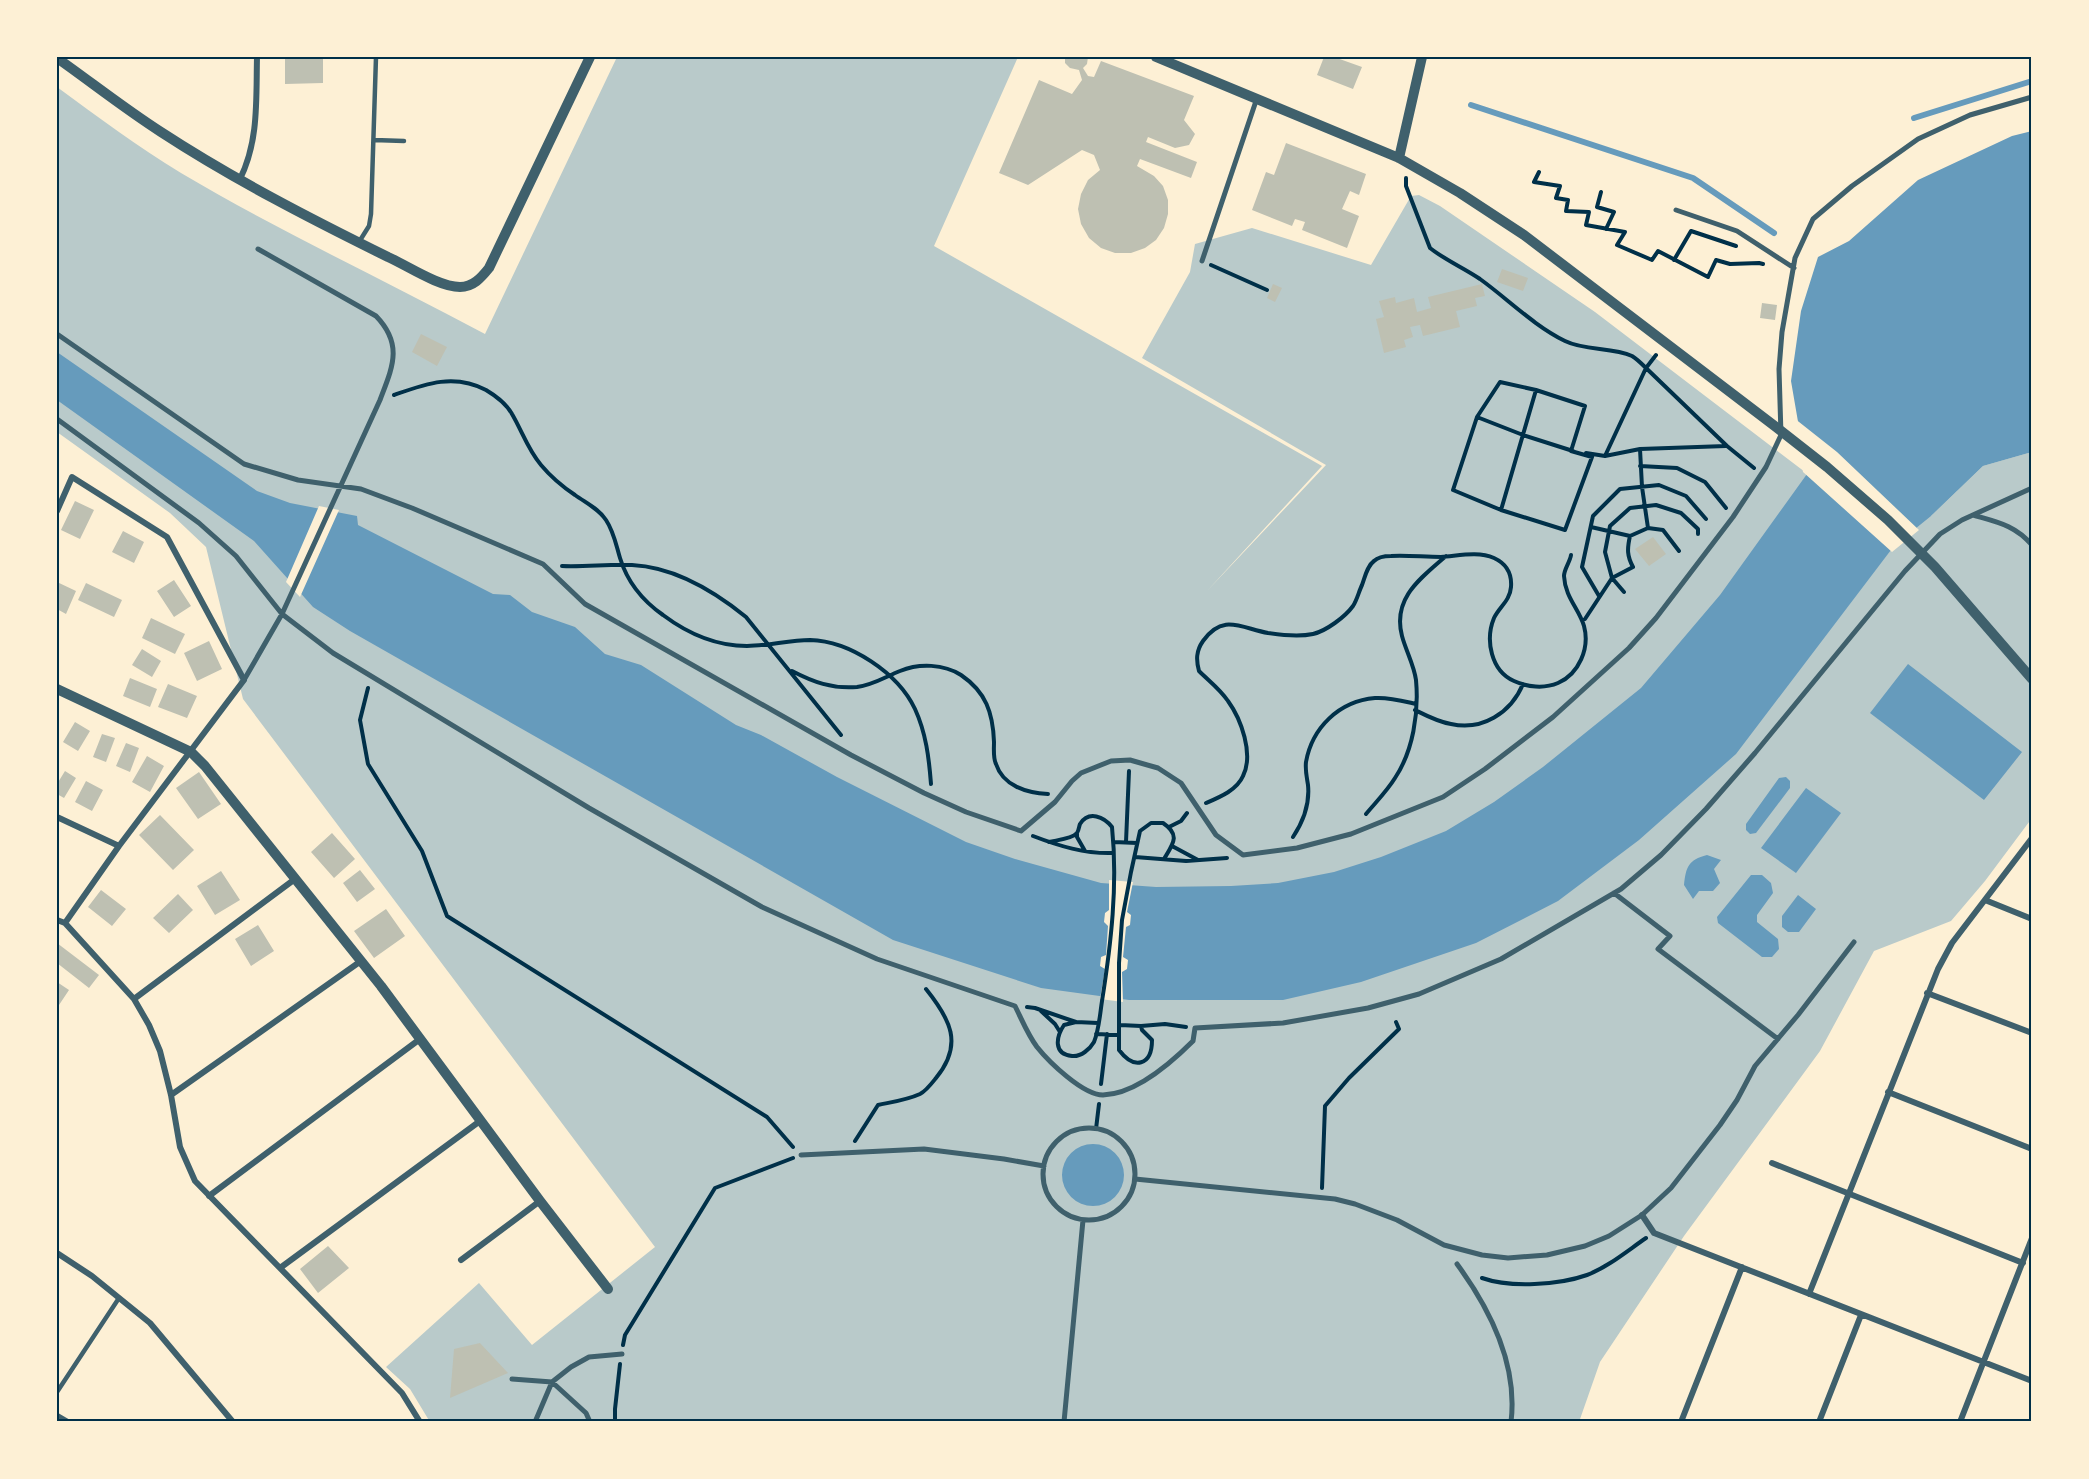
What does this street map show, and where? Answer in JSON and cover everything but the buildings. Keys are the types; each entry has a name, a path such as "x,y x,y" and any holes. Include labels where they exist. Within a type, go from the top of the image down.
{"street":[{"path":"240,179 252,151 255,130 257,57"},
{"path":"57,58 160,132 240,179 359,242 443,283 461,287 471,285 481,279 489,268 590,57"},
{"path":"1156,57 1403,160 1460,193 1524,235 1776,427 1827,467 1888,520 1935,567 2032,679"},
{"path":"1403,160 1422,57"},
{"path":"57,334 244,464 298,480 361,489 412,508 543,564 585,603 855,757 966,812 1021,831 1041,816 1072,780 1089,769 1111,761 1130,760 1149,764 1165,771 1181,783 1216,835 1243,855 1284,850 1351,834 1443,797 1485,769 1553,717 1621,656 1643,633 1733,517 1761,474 1781,435 1779,369 1782,332 1794,268 1802,242 1813,219 1869,174 1918,140 1970,115 2032,97"},
{"path":"1202,261 1257,98"},
{"path":"1676,210 1737,231 1794,268"},
{"path":"65,923 119,846 244,680 282,614 380,400 393,366 392,339 383,323 369,311 258,249"},
{"path":"57,419 206,530 236,556 282,614 333,653 589,808 762,907 878,959 1015,1006 1036,1046 1049,1061 1078,1085 1100,1095 1116,1093 1161,1070 1193,1041 1195,1028 1283,1023 1368,1008 1419,994 1502,959 1621,889 1661,855 1706,809 1905,571 1940,534 1973,515 2032,488"},
{"path":"57,511 72,477 166,537 244,680"},
{"path":"1973,515 2022,533 2032,545"},
{"path":"57,689 190,752 205,766 361,961 608,1289"},
{"path":"57,817 119,846"},
{"path":"1809,1294 1938,969 1952,943 2032,838"},
{"path":"134,999 295,879"},
{"path":"1614,893 1670,936 1658,950 1778,1039"},
{"path":"1985,900 2032,919"},
{"path":"57,920 65,923 134,999 149,1025 160,1051 180,1147 195,1181 402,1393 420,1422"},
{"path":"1135,1179 1322,1198 1365,1208 1397,1220 1432,1240 1482,1255 1508,1258 1547,1256 1585,1246 1615,1233 1642,1215 1664,1195 1684,1172 1737,1100 1755,1066 1854,942"},
{"path":"171,1095 361,961"},
{"path":"1928,993 2032,1033"},
{"path":"209,1196 420,1039"},
{"path":"1888,1092 2032,1149"},
{"path":"280,1268 480,1121"},
{"path":"1096,1129 1116,1137 1127,1149 1134,1163 1135,1179 1130,1195 1121,1208 1100,1219 1083,1220 1068,1215 1050,1198 1044,1182 1044,1166 1050,1150 1062,1138 1077,1130 1096,1129"},
{"path":"801,1155 924,1149 1044,1166"},
{"path":"1772,1163 2023,1263"},
{"path":"461,1260 540,1201"},
{"path":"1642,1215 1654,1233 2032,1381"},
{"path":"1064,1422 1083,1220"},
{"path":"1960,1422 2032,1238"},
{"path":"57,1252 92,1276 150,1323 233,1422"},
{"path":"1457,1264 1482,1300 1500,1340 1512,1394 1511,1422"},
{"path":"1681,1422 1742,1267"},
{"path":"1819,1422 1861,1315"},
{"path":"535,1422 552,1382 571,1367 589,1357 622,1354"},
{"path":"512,1379 552,1382 586,1413 590,1422"}],"lane":[{"path":"359,242 369,226 371,213 376,57"},
{"path":"374,140 404,141"},
{"path":"57,1392 119,1298"},
{"path":"57,1415 69,1422"}],"path":[{"path":"1403,160 1406,186 1430,248 1471,272 1518,311 1568,343 1633,356 1727,446 1761,474"},
{"path":"1539,172 1534,182 1560,186 1557,198 1568,200 1566,211 1588,212 1586,225 1625,232 1617,245 1652,260 1658,251 1708,277 1716,260 1730,264 1759,263 1792,277"},
{"path":"1600,192 1597,207 1614,212 1606,229"},
{"path":"1674,260 1691,231 1742,248"},
{"path":"1759,263 1762,254"},
{"path":"1202,261 1267,290"},
{"path":"1605,456 1646,368 1656,355"},
{"path":"380,400 424,385 449,381 478,386 492,394 511,412 541,465 558,482 605,517 612,530 623,565 633,585 645,600 676,624 694,634 717,642 746,646 811,640 853,650 868,660 890,677 914,707 927,750 932,797"},
{"path":"1477,417 1523,435 1571,451 1592,457 1565,530 1501,510 1453,490 1477,417 1500,382 1536,390 1585,406 1571,451"},
{"path":"1501,510 1536,390"},
{"path":"1571,451 1605,456 1640,449 1727,446"},
{"path":"1640,449 1642,487 1648,528"},
{"path":"1640,466 1677,468 1705,482 1733,517"},
{"path":"1599,596 1582,567 1593,516 1620,489 1659,485 1686,496 1706,519"},
{"path":"1624,592 1612,578 1605,552 1610,526 1630,508 1656,505 1681,513 1698,529 1698,534"},
{"path":"1591,527 1630,536 1648,528 1663,531 1679,551"},
{"path":"1585,619 1612,578 1633,567 1627,548 1630,536"},
{"path":"1198,807 1224,795 1236,786 1243,777 1246,765 1244,738 1236,714 1220,690 1199,671 1197,654 1211,630 1230,624 1266,633 1312,634 1323,631 1353,605 1370,565 1376,559 1389,556 1478,555 1494,558 1509,571 1511,588 1509,598 1495,616 1491,627 1491,650 1504,675 1523,684 1546,687 1557,684 1575,671 1584,649 1584,626 1572,604 1564,573 1571,555"},
{"path":"1351,834 1396,777 1410,746 1416,704 1416,679 1401,632 1402,611 1406,596 1414,584 1446,556"},
{"path":"543,564 623,565 657,568 702,587 727,602 746,617 834,724 855,757"},
{"path":"788,669 813,681 839,687 870,684 913,667 929,666 956,672 969,680 985,699 991,712 996,765 1002,774 1009,782 1023,790 1062,794"},
{"path":"371,676 360,720 368,764 422,851 447,916 767,1117 801,1155 715,1188 625,1335"},
{"path":"1415,710 1452,724 1464,726 1491,720 1510,706 1517,698 1523,684"},
{"path":"1284,850 1305,817 1308,796 1306,764 1309,749 1319,727 1344,708 1357,702 1385,698 1416,704"},
{"path":"1126,842 1130,760"},
{"path":"1169,827 1184,819 1191,797"},
{"path":"1076,1022 1064,1025 1057,1037 1059,1047 1070,1056 1084,1053 1094,1041 1108,962 1113,919 1114,842 1112,828 1103,818 1095,816 1082,821 1077,837 1085,852"},
{"path":"1141,1026 1152,1040 1152,1050 1150,1057 1145,1061 1132,1062 1119,1050 1119,963 1122,920 1140,831 1151,823 1163,823 1169,827 1175,837 1164,859"},
{"path":"1021,831 1085,852 1113,853"},
{"path":"1049,842 1068,838 1077,833"},
{"path":"1114,842 1137,843"},
{"path":"1172,846 1199,861"},
{"path":"1135,857 1199,861 1243,855"},
{"path":"1113,919 1122,920"},
{"path":"1108,962 1119,963"},
{"path":"849,1152 879,1105 921,1093 941,1072 949,1056 950,1027 944,1011 912,972"},
{"path":"1060,1032 1055,1024 1035,1008 1076,1022 1098,1023"},
{"path":"1322,1198 1325,1106 1349,1078 1399,1029 1396,1022"},
{"path":"1120,1025 1165,1024 1195,1028"},
{"path":"1096,1034 1119,1035"},
{"path":"1096,1129 1107,1034"},
{"path":"1457,1264 1484,1279 1498,1282 1521,1284 1563,1280 1587,1275 1654,1233"},
{"path":"615,1422 619,1373"}],"shaded area":[{"path":"617,57 1018,57 934,246 1322,466 1207,591 1326,465 1142,358 1190,272 1195,244 1252,228 1371,265 1411,196 1419,195 1440,206 1595,312 1830,491 1931,516 1983,466 2032,452 2032,818 1985,881 1951,921 1874,951 1820,1051 1684,1236 1600,1362 1579,1422 430,1422 410,1389 386,1367 479,1283 532,1345 655,1247 243,699 206,547 170,513 57,432 57,87 181,173 294,235 485,334"}],"water":[{"path":"2032,131 2032,452 1983,466 1931,516 1894,546 1736,754 1639,840 1558,901 1476,943 1361,982 1283,1000 1129,1000 1041,988 893,940 350,631 313,607 254,541 57,400 57,352 257,491 290,503 357,516 358,525 493,594 510,595 532,612 575,627 605,654 641,665 736,725 761,735 837,777 966,842 1015,859 1101,883 1156,887 1278,883 1334,872 1381,857 1446,831 1494,802 1543,767 1641,688 1720,595 1807,474 1791,381 1801,311 1818,257 1849,241 1918,180 2012,136"},
{"path":"1908,664 2022,752 1984,800 1870,713"},
{"path":"1786,777 1790,781 1790,788 1756,833 1750,834 1746,830 1746,824 1779,778"},
{"path":"1806,788 1841,813 1796,873 1761,848"},
{"path":"1707,855 1721,860 1714,869 1720,883 1713,891 1699,891 1693,899 1684,885 1687,869 1696,859"},
{"path":"1751,875 1762,875 1771,883 1773,893 1757,915 1757,922 1778,939 1779,949 1772,957 1762,957 1718,923 1717,917"},
{"path":"1798,895 1816,909 1799,932 1788,932 1782,927 1782,916"},
{"path":"1087,1144 1099,1144 1115,1153 1122,1163 1124,1175 1122,1187 1115,1197 1099,1206 1087,1206 1076,1201 1067,1192 1062,1181 1062,1169 1067,1158 1076,1149"}],"pier":[{"path":"1794,418 1837,452 1919,530 1892,552 1803,472"},
{"path":"319,506 339,510 300,597 286,582"},
{"path":"1109,880 1133,882 1127,912 1131,915 1130,925 1126,927 1123,957 1128,960 1127,969 1122,972 1123,1002 1100,999 1105,969 1100,966 1101,957 1106,955 1108,926 1104,922 1105,913 1109,910"}],"waterway":[{"path":"1914,118 2032,81"},
{"path":"1471,105 1693,178 1774,233"}]}
